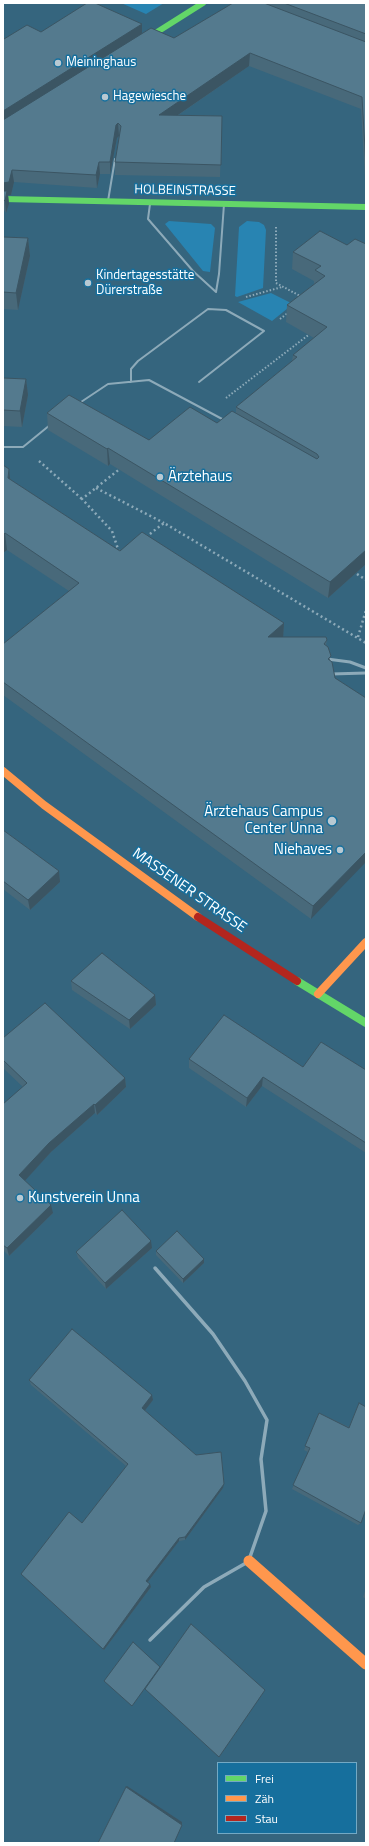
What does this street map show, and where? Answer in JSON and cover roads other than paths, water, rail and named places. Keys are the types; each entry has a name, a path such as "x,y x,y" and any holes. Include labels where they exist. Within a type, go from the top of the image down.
{"street":[{"path":"136,45 203,3"},
{"name":"HOLBEINSTRASSE","path":"3,199 150,204 366,207"},
{"name":"MASSENER STRASSE","path":"3,771 44,805 192,913 366,1023"},
{"path":"318,994 366,942"},
{"path":"249,1561 366,1664"}],"lane":[{"path":"108,203 117,152"},
{"path":"150,204 148,219 192,271 216,292 219,274 224,204"},
{"path":"131,382 131,369 138,361 208,309 226,310 264,331 199,382"},
{"path":"76,405 108,384 150,380 230,424"},
{"path":"3,446 23,447 55,421"},
{"path":"326,659 350,662 366,668"},
{"path":"330,674 366,673"},
{"path":"150,1640 204,1586 249,1561 266,1511 261,1459 267,1420 245,1381 213,1334 155,1268"}],"place":[{"name":"Meininghaus","path":"58,63"},
{"name":"Hagewiesche","path":"105,97"},
{"name":"Kindertagesstätte Dürerstraße","path":"88,283"},
{"name":"Ärztehaus","path":"160,477"},
{"name":"Ärztehaus Campus Center Unna","path":"332,821"},
{"name":"Niehaves","path":"340,850"},
{"name":"Kunstverein Unna","path":"20,1198"}]}
